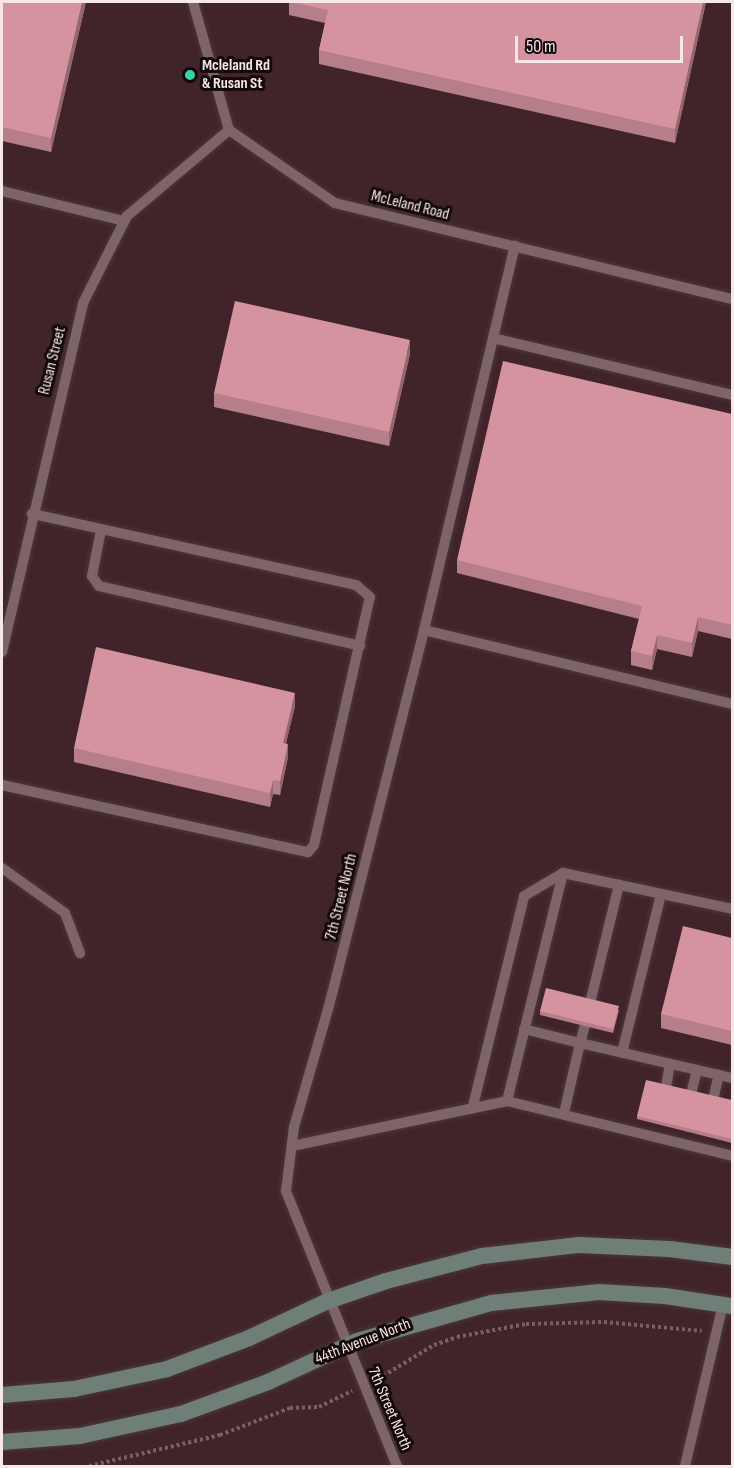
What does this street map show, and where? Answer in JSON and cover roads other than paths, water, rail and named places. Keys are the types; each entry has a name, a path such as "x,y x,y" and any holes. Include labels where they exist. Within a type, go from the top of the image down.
{"main road":[{"path":"2,1395 74,1389 167,1369 249,1338 328,1301 432,1268 528,1249 627,1245 732,1257"},
{"name":"44th Avenue North","path":"2,1442 80,1436 181,1414 268,1382 346,1345 444,1313 533,1296 625,1293 728,1305"}],"lane":[{"path":"192,2 230,130"},
{"name":"Rusan Street","path":"2,652 32,514 83,303 124,221 230,130"},
{"name":"McLeland Road","path":"230,130 335,203 732,299"},
{"path":"2,191 124,221"},
{"name":"7th Street North","path":"397,1467 328,1301 286,1191 292,1146 424,630 515,246"},
{"path":"493,338 732,395"},
{"path":"2,785 295,852 308,852 314,844 370,597 356,585 32,514"},
{"path":"101,530 92,576 99,586 360,646"},
{"path":"424,630 732,704"},
{"path":"2,868 65,913 80,953"},
{"path":"473,1106 524,896 563,873 732,909"},
{"path":"507,1101 563,873"},
{"path":"590,1003 619,885"},
{"path":"622,1053 661,894"},
{"path":"564,1113 585,1026"},
{"path":"524,1029 732,1078"},
{"path":"666,1088 670,1064"},
{"path":"691,1094 697,1070"},
{"path":"713,1100 719,1075"},
{"path":"292,1146 473,1106 507,1101 564,1113 729,1156 728,1142"},
{"path":"654,1136 657,1124"},
{"path":"679,1143 682,1130"},
{"path":"701,1149 704,1136"},
{"path":"685,1467 716,1334 728,1305"}],"place":[{"name":"Mcleland Rd & Rusan St","path":"190,75"}]}
